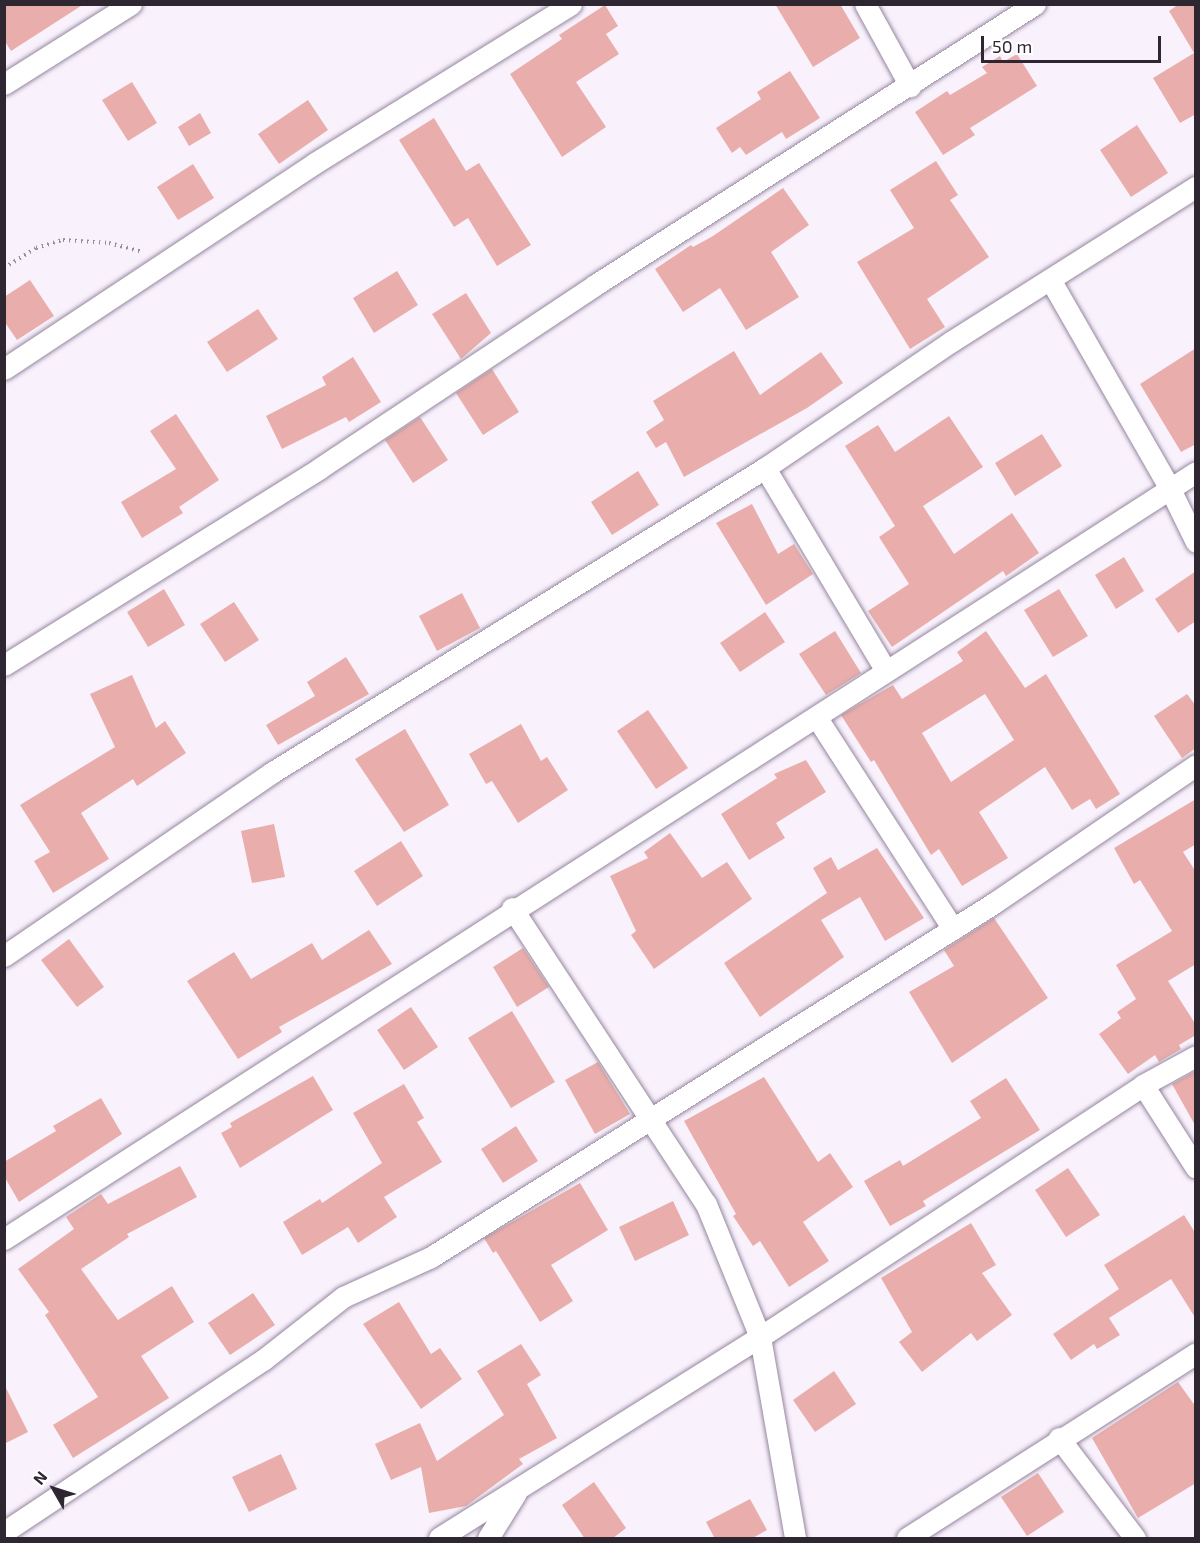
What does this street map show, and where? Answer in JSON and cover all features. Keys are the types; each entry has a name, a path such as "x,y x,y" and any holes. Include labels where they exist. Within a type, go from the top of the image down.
{"street":[{"path":"4,84 131,4"},
{"path":"4,369 161,268 315,163 571,4"},
{"path":"865,4 910,87"},
{"path":"4,665 320,468 743,189 910,87 1035,4"},
{"path":"4,956 271,773 765,468 952,341 1051,281 1196,187"},
{"path":"1051,281 1169,487 1196,542"},
{"path":"765,468 886,671"},
{"path":"4,1239 425,969 512,908 817,718 1169,487 1196,472"},
{"path":"817,718 953,929"},
{"path":"4,1532 263,1360 343,1297 431,1257 953,929 1196,765"},
{"path":"512,908 653,1118 706,1204 760,1337 795,1539"},
{"path":"439,1539 760,1337 1143,1085 1196,1056"},
{"path":"1143,1085 1196,1168"},
{"path":"907,1539 1006,1477 1059,1438 1196,1353"},
{"path":"1059,1438 1135,1539"},
{"path":"488,1539 519,1488"}],"path":[{"path":"4,268 36,248 63,240 109,243 142,252 161,268"}],"building":[{"path":"4,4 84,4 11,51 4,40"},
{"path":"775,4 840,4 860,38 813,67"},
{"path":"1179,4 1196,4 1196,114 1180,123 1153,78 1194,53 1169,11"},
{"path":"605,5 618,26 606,34 619,54 576,82 606,127 562,157 510,74 562,39 559,35"},
{"path":"1017,54 1037,86 970,128 975,135 943,155 915,112 947,91 950,95 987,73 982,67 1000,56 1003,62"},
{"path":"790,71 820,118 786,139 782,132 746,155 740,147 732,153 716,128 761,99 757,92"},
{"path":"132,82 157,123 128,141 102,100"},
{"path":"308,100 328,130 279,164 258,134"},
{"path":"200,113 211,133 189,146 178,127"},
{"path":"434,118 466,171 479,163 531,245 497,266 468,218 454,227 399,140"},
{"path":"1137,125 1168,173 1131,197 1100,150"},
{"path":"936,161 958,195 950,200 989,257 927,299 945,327 910,349 857,262 914,228 890,190"},
{"path":"193,164 214,198 178,220 157,187"},
{"path":"783,188 809,225 771,252 799,297 746,330 720,288 683,312 655,269 691,245 693,247 713,236"},
{"path":"397,271 418,305 374,333 353,298"},
{"path":"30,280 54,316 17,340 4,321 4,297"},
{"path":"466,293 491,333 461,359 432,314"},
{"path":"258,309 278,339 227,372 207,342"},
{"path":"1196,348 1196,444 1181,452 1140,384"},
{"path":"734,351 760,395 821,352 843,383 807,408 684,477 666,442 656,448 646,432 664,420 653,401"},
{"path":"353,357 381,402 349,422 346,417 282,449 266,416 326,385 322,377"},
{"path":"492,369 519,412 483,435 456,393"},
{"path":"176,414 219,480 179,507 183,513 142,538 121,502 176,469 150,431"},
{"path":"949,416 983,467 923,506 954,554 1012,513 1039,553 1006,576 1003,571 892,647 868,611 909,584 879,537 895,526 845,446 878,425 895,452"},
{"path":"420,417 448,460 413,483 385,440"},
{"path":"1042,434 1062,466 1015,496 995,463"},
{"path":"638,471 659,505 612,535 591,502"},
{"path":"752,504 778,554 794,544 813,574 766,605 716,523"},
{"path":"1124,557 1144,591 1116,609 1095,575"},
{"path":"1196,571 1196,621 1178,633 1155,599"},
{"path":"164,589 185,625 148,647 127,612"},
{"path":"1059,589 1088,636 1053,657 1024,610"},
{"path":"462,593 480,628 437,651 419,616"},
{"path":"234,602 259,640 225,662 200,624"},
{"path":"765,612 785,642 740,672 720,643"},
{"path":"835,631 861,673 826,695 799,654"},
{"path":"986,631 1025,688 1046,674 1120,794 1096,809 1090,799 1072,810 1045,767 979,812 1008,858 962,886 939,849 931,855 874,760 871,762 841,715 893,685 902,699 963,661 957,652","holes":["985,694 1014,740 951,782 922,733"]},
{"path":"346,657 369,694 278,745 266,725 315,696 307,682"},
{"path":"132,675 156,728 165,721 186,753 137,786 133,779 81,813 109,859 53,893 34,861 50,852 20,805 115,747 90,694"},
{"path":"1187,694 1196,706 1196,748 1182,758 1154,716"},
{"path":"648,710 688,768 656,789 617,731"},
{"path":"521,724 541,761 547,757 568,790 518,823 492,781 486,784 469,754"},
{"path":"405,729 449,805 404,832 355,759"},
{"path":"806,760 826,792 776,823 785,838 749,860 721,814 777,778 774,774"},
{"path":"1196,799 1196,844 1183,852 1196,872 1196,964 1168,981 1196,1025 1196,1035 1179,1045 1181,1049 1159,1062 1155,1055 1128,1074 1099,1034 1121,1018 1117,1012 1136,999 1116,965 1172,931 1140,880 1134,884 1114,848"},
{"path":"274,824 285,877 252,883 241,831"},
{"path":"670,833 702,878 727,862 752,899 654,969 631,935 636,931 610,876 648,858 644,852"},
{"path":"401,841 423,876 377,906 354,871"},
{"path":"877,848 924,918 885,941 860,897 821,920 844,957 760,1017 724,963 827,893 813,868 831,857 838,870"},
{"path":"994,918 1048,998 952,1063 909,992 954,966 944,950"},
{"path":"369,930 392,964 279,1027 282,1032 238,1059 187,981 234,952 251,979 312,943 322,960"},
{"path":"69,939 104,987 77,1007 41,960"},
{"path":"523,948 549,987 517,1007 493,967"},
{"path":"411,1007 438,1047 404,1070 377,1030"},
{"path":"512,1011 555,1082 511,1108 468,1038"},
{"path":"598,1062 630,1114 595,1134 565,1080"},
{"path":"1194,1072 1196,1075 1196,1127 1172,1084"},
{"path":"313,1076 333,1110 240,1168 221,1133 232,1127 230,1123"},
{"path":"764,1077 818,1162 830,1153 853,1187 803,1222 829,1261 789,1287 760,1241 753,1246 733,1216 736,1214 684,1121"},
{"path":"1006,1078 1040,1130 923,1201 926,1206 890,1226 864,1181 900,1160 903,1166 981,1118 970,1101"},
{"path":"404,1084 424,1118 417,1122 442,1162 384,1197 397,1217 358,1243 348,1227 302,1255 283,1222 320,1199 322,1203 382,1163 353,1113"},
{"path":"101,1098 122,1134 19,1202 4,1176 4,1162 56,1131 53,1126"},
{"path":"516,1126 538,1161 503,1183 481,1149"},
{"path":"180,1166 197,1197 127,1234 129,1237 81,1269 118,1320 172,1286 194,1322 141,1356 169,1398 73,1458 53,1425 98,1397 45,1315 49,1312 18,1269 74,1229 66,1217 101,1194 108,1204"},
{"path":"1068,1168 1100,1215 1066,1237 1035,1190"},
{"path":"580,1183 608,1230 551,1265 573,1301 540,1322 496,1251 493,1253 484,1238"},
{"path":"673,1201 689,1235 635,1261 619,1227"},
{"path":"1184,1215 1196,1234 1196,1319 1171,1279 1109,1318 1120,1335 1097,1349 1094,1344 1071,1360 1053,1334 1119,1289 1104,1265"},
{"path":"971,1223 996,1265 982,1273 1012,1315 977,1341 971,1333 922,1372 899,1342 912,1332 881,1278"},
{"path":"253,1293 275,1325 230,1355 208,1323"},
{"path":"399,1302 431,1354 440,1348 462,1379 421,1409 363,1324"},
{"path":"521,1344 541,1375 527,1384 557,1438 519,1459 523,1464 466,1506 429,1513 421,1467 391,1480 375,1444 420,1423 437,1461 504,1415 477,1371"},
{"path":"834,1371 856,1404 815,1432 793,1400"},
{"path":"1178,1382 1196,1407 1196,1483 1138,1518 1092,1438"},
{"path":"4,1384 28,1432 4,1444"},
{"path":"281,1454 297,1489 249,1512 232,1477"},
{"path":"1038,1473 1064,1512 1027,1536 1001,1497"},
{"path":"594,1482 626,1528 612,1539 585,1539 562,1505"},
{"path":"750,1499 767,1530 751,1539 715,1539 706,1522"}]}
